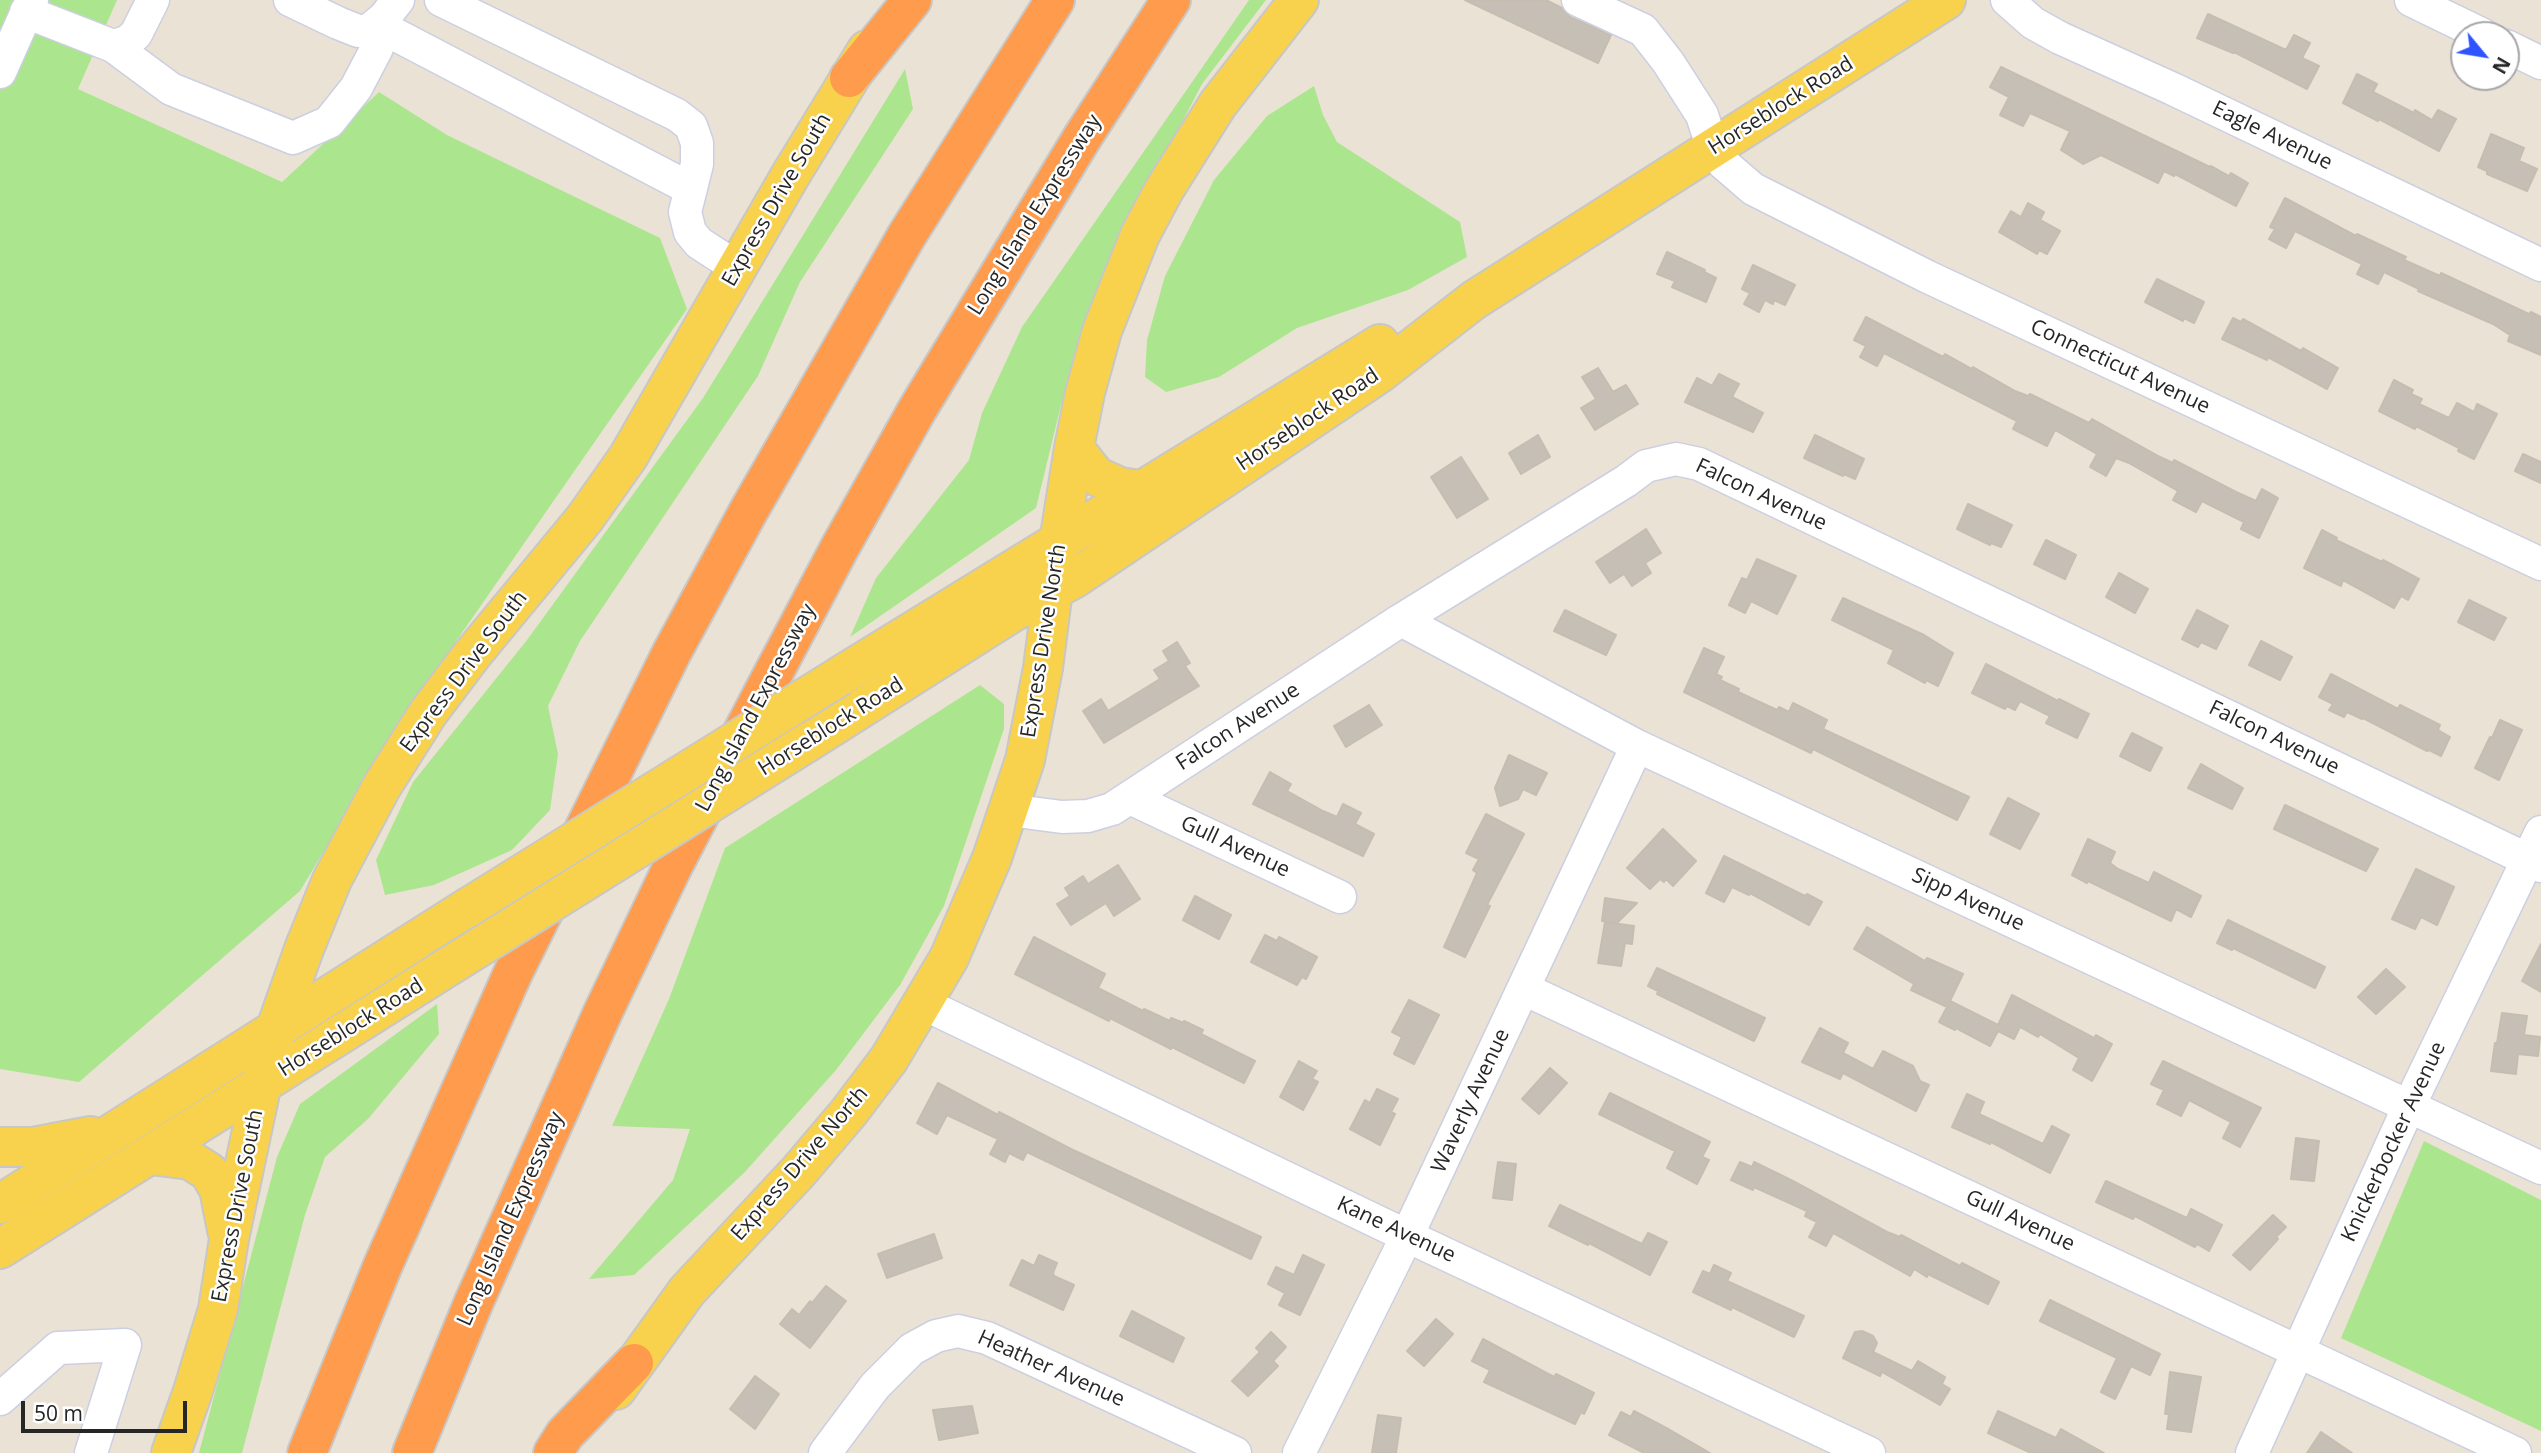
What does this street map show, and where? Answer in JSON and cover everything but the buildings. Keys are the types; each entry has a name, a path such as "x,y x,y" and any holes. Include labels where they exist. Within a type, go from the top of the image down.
{"highway":[{"path":"849,78 912,0"},
{"path":"307,1453 383,1265 513,973 672,652 748,512 907,234 1055,0"},
{"name":"Long Island Expressway","path":"412,1453 510,1219 603,1012 672,868 764,691 917,410 1082,138 1171,0"},
{"path":"553,1453 565,1434 634,1363"}],"main road":[{"name":"Express Drive South","path":"171,1453 218,1309 229,1239 275,1031 318,913 382,786 420,724 585,518 628,457 736,267 849,78 901,0"},
{"name":"Express Drive North","path":"573,1453 687,1291 799,1171 849,1112 889,1059 949,958 973,907 1009,810 1035,718 1074,448 1085,393 1102,331 1140,234 1164,190 1219,104 1298,0"},
{"name":"Horseblock Road","path":"0,1249 1074,578 1380,373 1474,300 1944,1"},
{"name":"Horseblock Road","path":"0,1204 467,908 1139,490 1372,348 1474,300"},
{"path":"1074,448 1096,476 1119,487 1139,490"},
{"path":"0,1147 59,1144 116,1130"},
{"path":"151,1155 190,1160 209,1172 222,1198 229,1239"}],"street":[{"path":"113,46 127,43 136,34 153,0"},
{"path":"290,0 358,30 368,31 398,0"},
{"path":"441,0 677,116 691,127 697,143 698,164 685,212 690,232 699,243 736,267"},
{"path":"1578,0 1643,30 1668,62 1702,115 1713,149"},
{"name":"Eagle Avenue","path":"2007,0 2033,23 2060,38 2173,89 2541,265"},
{"path":"2411,0 2454,21"},
{"path":"0,72 29,6 113,46 172,89 293,138 329,122 356,88 377,48 377,24"},
{"path":"377,24 691,188"},
{"path":"2520,53 2541,63"},
{"name":"Connecticut Avenue","path":"1713,149 1738,178 1773,200 1814,218 1928,277 2541,564"},
{"name":"Falcon Avenue","path":"1009,810 1062,817 1088,817 1112,809 1401,620 1646,466 1676,459 1699,464 2537,853"},
{"name":"Sipp Avenue","path":"1401,620 1637,746 2541,1168"},
{"name":"Waverly Avenue","path":"1299,1453 1407,1236 1637,746"},
{"name":"Gull Avenue","path":"1130,798 1340,897"},
{"name":"Knickerbocker Avenue","path":"2252,1453 2409,1106 2537,853"},
{"name":"Gull Avenue","path":"1524,989 2515,1453"},
{"name":"Kane Avenue","path":"924,1004 1407,1236 1869,1453"},
{"name":"Heather Avenue","path":"825,1453 875,1386 912,1349 936,1336 958,1331 987,1338 1236,1453"},
{"path":"0,1399 58,1348 125,1345 91,1453"}],"green space":[{"path":"0,0 117,0 78,89 282,182 379,92 447,135 660,238 687,309 409,709 300,891 79,1082 0,1069"},
{"path":"1249,0 1266,0 1202,84 1112,256 1061,405 1036,508 850,637 876,578 969,460 982,413 1022,327"},
{"path":"905,69 913,109 800,282 758,376 580,641 548,706 558,754 550,810 512,850 434,885 385,895 376,860 413,782 527,640 703,398"},
{"path":"1314,86 1323,115 1337,142 1460,222 1467,257 1408,290 1297,328 1219,377 1166,392 1145,377 1147,340 1165,276 1214,180 1267,116"},
{"path":"980,685 1004,704 1004,729 944,906 900,985 836,1070 744,1173 634,1275 589,1279 673,1180 690,1129 612,1126 669,999 725,848"},
{"path":"437,1004 439,1034 368,1119 325,1157 305,1215 242,1453 199,1453 277,1157 300,1104"},
{"path":"2424,1141 2541,1200 2541,1431 2341,1338"}]}
